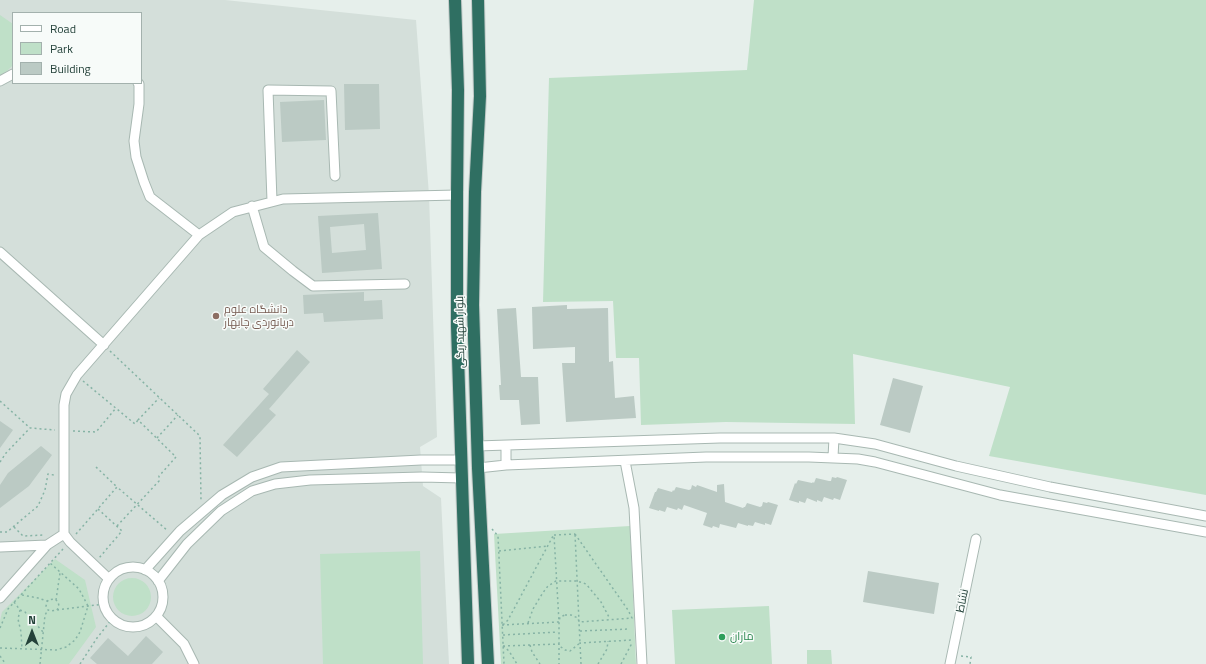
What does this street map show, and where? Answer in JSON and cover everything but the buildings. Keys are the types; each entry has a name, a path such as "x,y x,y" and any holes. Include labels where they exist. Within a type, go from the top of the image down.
{"highway":[{"name":"بلوار شهید ریگی","path":"456,0 458,90 458,333 461,478 468,664"},
{"name":"بلوار شهید ریگی","path":"478,0 480,96 475,192 473,305 480,518 488,664"}],"street":[{"path":"0,81 12,75"},
{"path":"139,84 139,104 134,141 136,156 144,182 150,197 199,235"},
{"path":"272,201 268,90 331,91 335,176"},
{"path":"109,579 67,538 64,475 64,400 77,375 199,235 233,212 283,199 457,195"},
{"path":"252,206 264,247 313,286 405,284"},
{"path":"0,252 104,345"},
{"path":"477,446 720,438 834,438 876,444 956,466 1050,487 1206,516"},
{"path":"833,457 834,438"},
{"path":"506,446 506,465"},
{"path":"478,468 506,465 706,457 833,457 858,459 875,462 1000,495 1206,532"},
{"path":"145,570 175,537 222,494 252,477 281,467 421,460 461,460"},
{"path":"625,461 634,508 642,664"},
{"path":"158,581 187,544 221,511 252,491 275,484 310,480 422,477 461,478"},
{"path":"1151,522 1156,507"},
{"path":"0,547 47,545 67,538"},
{"name":"نشاط","path":"950,664 976,539"},
{"path":"0,598 47,545"},
{"path":"135,567 152,574 158,581 162,590 163,599 161,608 156,616 148,623 138,627 128,627 118,624 112,619 104,608 102,598 104,588 109,579 116,572 125,568 135,567"},
{"path":"156,616 184,644 194,664"}],"path":[{"path":"104,345 200,436 202,512"},
{"path":"77,375 135,424 159,398"},
{"path":"0,401 30,428 96,432 116,408"},
{"path":"157,438 178,415"},
{"path":"117,526 159,480 159,476 176,457 138,420"},
{"path":"0,462 6,453 30,428"},
{"path":"96,467 175,537"},
{"path":"0,532 7,532 38,506 45,490 48,474 64,475"},
{"path":"0,628 8,609 50,563 67,538 98,509 117,487"},
{"path":"93,564 122,531 98,509"},
{"path":"480,518 498,536 504,664"},
{"path":"14,527 23,536 67,538"},
{"path":"502,625 508,620 554,534"},
{"path":"554,534 575,534"},
{"path":"554,534 560,664"},
{"path":"575,534 581,664"},
{"path":"575,534 632,618 579,622"},
{"path":"499,550 548,546"},
{"path":"0,648 56,650 66,647 75,640 80,632 88,606 79,589 50,563"},
{"path":"57,610 59,606 56,600 60,573"},
{"path":"528,624 533,609 542,594 548,586 556,581 577,581 586,584 601,602 610,620"},
{"path":"21,595 47,601 52,599 56,600"},
{"path":"47,601 46,606 48,610"},
{"path":"14,602 20,610 25,612 43,632"},
{"path":"48,610 53,611 104,604"},
{"path":"20,610 18,619 21,632 22,649"},
{"path":"40,664 44,614 48,610"},
{"path":"559,622 560,617 565,614 578,618 579,622"},
{"path":"80,664 97,638 112,619"},
{"path":"502,625 559,622"},
{"path":"580,632 632,629"},
{"path":"503,635 558,632"},
{"path":"503,646 559,644 565,650 570,651 580,644 633,640 621,664"},
{"path":"598,664 607,649 608,641"},
{"path":"530,645 532,652 540,664"},
{"path":"503,646 517,664"},
{"path":"952,654 971,657 970,664"},
{"path":"0,656 5,663 4,664"}],"shaded area":[{"name":"دانشگاه علوم دریانوردی چابهار","path":"0,0 225,0 416,20 429,195 437,437 420,447 423,486 441,498 449,664 0,664"}],"green space":[{"path":"754,0 1206,0 1206,495 989,456 1010,387 853,354 855,424 726,422 641,425 639,358 616,358 613,301 543,302 549,78 747,70"},
{"path":"0,15 12,23 12,66 0,75"},
{"path":"630,526 636,664 501,664 494,534"},
{"path":"420,551 423,664 323,664 320,554"},
{"path":"55,559 85,580 96,627 69,664 0,664 0,621 2,612"},
{"path":"128,578 136,578 146,583 150,590 150,604 146,611 136,616 128,616 118,611 116,608 113,601 113,593 118,583 121,581"},
{"name":"ماران","path":"769,606 772,664 675,664 672,610"},
{"path":"807,650 831,650 832,664 807,664"}],"place":[{"name":"دانشگاه علوم دریانوردی چابهار","path":"216,316"},
{"name":"ماران","path":"722,637"}]}
